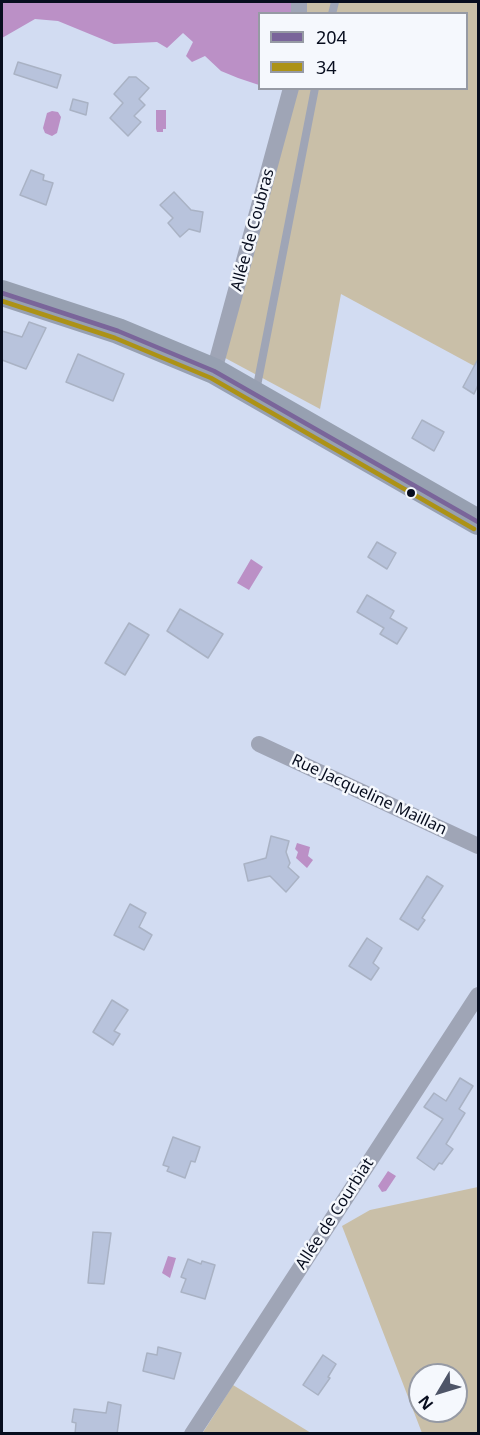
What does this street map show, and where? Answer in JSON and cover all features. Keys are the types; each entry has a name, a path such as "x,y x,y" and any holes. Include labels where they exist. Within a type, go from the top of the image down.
{"main road":[{"path":"2,293 118,331 214,371 478,522"}],"street":[{"name":"Allée de Coubras","path":"214,371 290,90"},
{"name":"Rue Jacqueline Maillan","path":"259,744 478,846"},
{"name":"Allée de Courbiat","path":"192,1434 478,994"}],"lane":[{"path":"256,394 315,90"}],"shaded area":[{"path":"2,2 293,2 292,12 258,12 258,85 221,71 205,56 192,62 186,56 193,42 183,33 167,48 157,42 114,44 58,21 35,19 2,38"},
{"path":"291,2 478,2 478,368 341,294 320,409 214,352 286,90 468,90 468,12 291,12"},
{"path":"156,110 166,110 166,129 163,129 163,132 157,132 156,129"},
{"path":"58,112 61,117 57,133 52,136 45,133 43,128 47,113"},
{"path":"251,559 263,567 249,590 237,583"},
{"path":"297,843 310,847 308,856 313,860 307,868 296,858"},
{"path":"388,1171 396,1176 386,1191 382,1192 378,1186"},
{"path":"478,1187 478,1433 422,1433 418,1423 468,1423 468,1363 408,1363 408,1397 342,1226 370,1210"},
{"path":"168,1256 176,1258 170,1278 162,1273"},
{"path":"233,1385 311,1433 202,1434"}],"building":[{"path":"18,62 61,75 57,88 14,74"},
{"path":"129,77 136,77 149,88 139,99 145,105 134,116 141,122 128,136 110,118 123,103 114,94"},
{"path":"73,99 88,103 86,115 70,110"},
{"path":"31,170 44,175 43,180 53,183 46,205 20,195"},
{"path":"174,192 191,210 203,212 200,232 189,229 180,237 168,223 173,218 160,205"},
{"path":"29,322 46,328 26,369 2,360 2,331 22,337"},
{"path":"78,354 124,374 113,401 66,382"},
{"path":"478,359 478,385 474,394 463,387"},
{"path":"422,420 444,432 434,451 412,438"},
{"path":"377,542 396,553 387,569 368,557"},
{"path":"367,595 394,611 390,618 407,628 397,644 380,634 384,628 357,612"},
{"path":"180,609 223,634 208,658 167,631"},
{"path":"129,623 149,635 125,675 105,663"},
{"path":"271,836 289,841 286,852 290,863 288,867 299,877 286,892 270,876 248,881 244,864 266,858"},
{"path":"427,876 443,886 422,918 425,920 418,930 400,919"},
{"path":"130,904 146,913 139,927 152,935 144,950 114,935"},
{"path":"367,938 382,948 373,963 379,968 371,980 349,966"},
{"path":"112,1000 128,1010 114,1031 120,1034 113,1045 93,1032"},
{"path":"460,1078 473,1086 459,1109 465,1113 446,1144 453,1149 442,1164 439,1163 434,1170 417,1158 443,1119 424,1107 434,1093 446,1101"},
{"path":"173,1137 200,1147 195,1162 191,1161 185,1178 167,1171 169,1167 163,1165"},
{"path":"93,1232 111,1233 104,1284 88,1283"},
{"path":"188,1259 201,1264 202,1261 215,1265 205,1299 181,1292 186,1279 181,1277"},
{"path":"158,1347 181,1353 174,1379 143,1371 147,1353 157,1355"},
{"path":"323,1355 336,1364 328,1377 330,1378 318,1395 303,1385"},
{"path":"108,1402 121,1405 117,1434 75,1434 76,1423 72,1422 74,1409 106,1413"}],"transit line":[{"name":"204","path":"2,293 118,331 214,371 478,522"},
{"name":"34","path":"2,301 115,338 211,378 474,529"}]}
